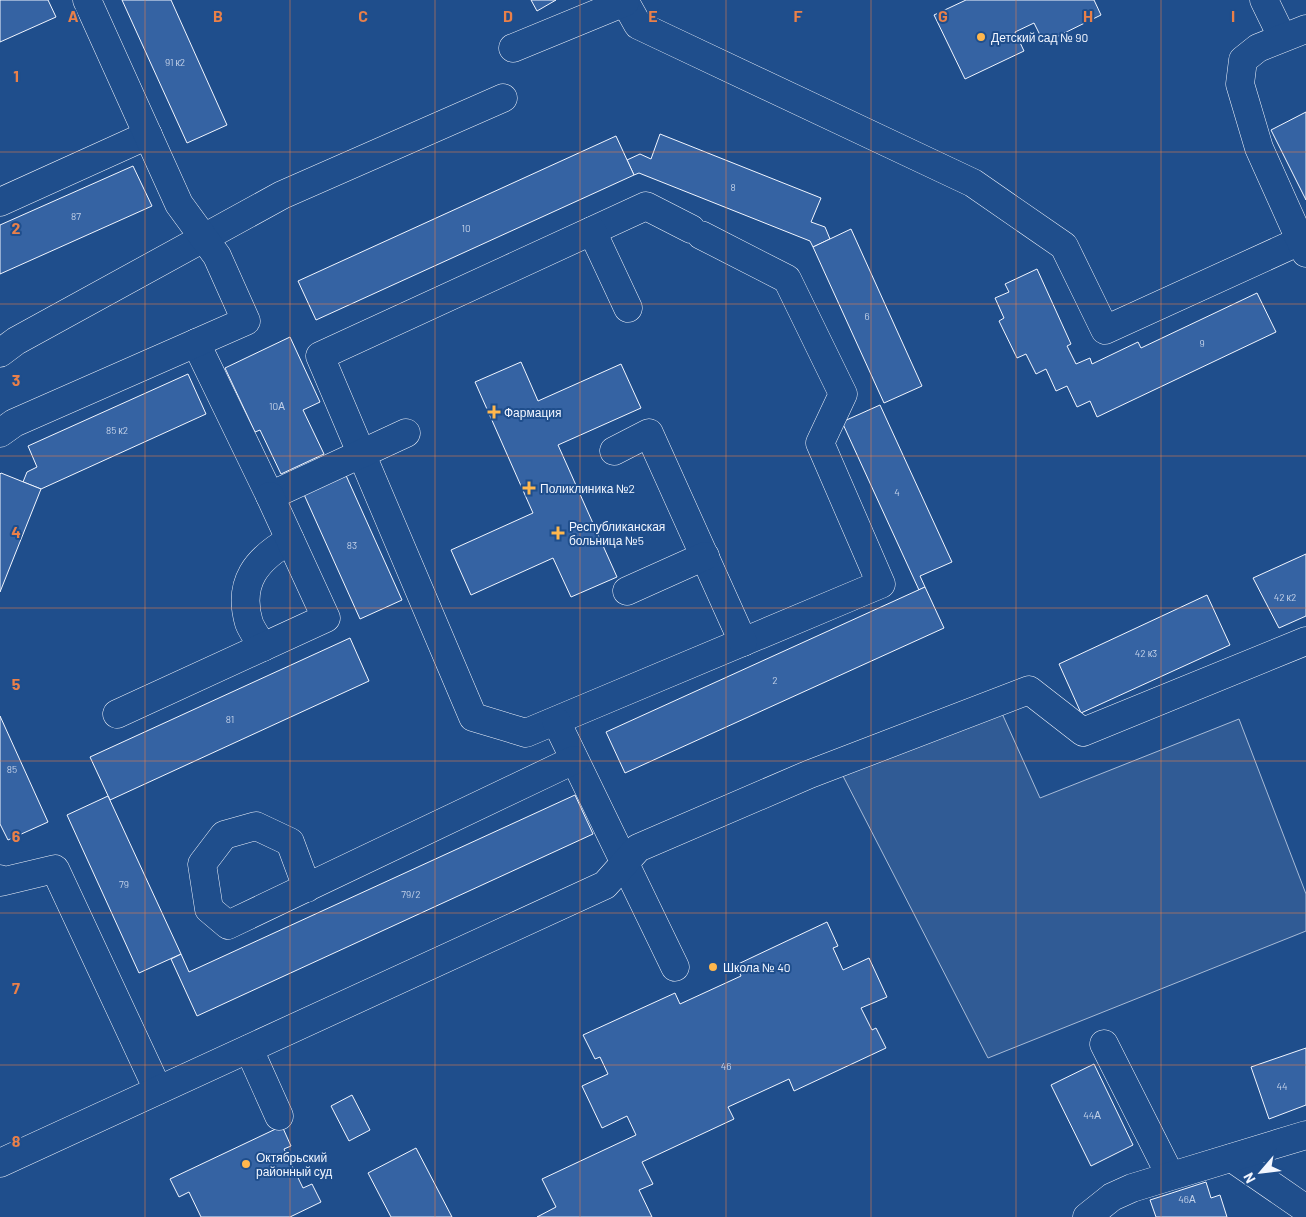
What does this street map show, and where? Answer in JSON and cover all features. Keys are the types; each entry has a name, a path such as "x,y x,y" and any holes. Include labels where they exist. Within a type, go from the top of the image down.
{"lane":[{"path":"0,433 14,423 246,321 217,256 179,204 87,0"},
{"path":"513,48 624,1 638,25 973,183 1064,246 1105,330 1303,247 1259,148 1240,84 1243,60 1258,48 1294,33 1264,0"},
{"path":"0,353 16,341 282,195 503,98"},
{"path":"0,202 148,136"},
{"path":"646,206 787,279 843,394 820,443 881,584 526,733 473,717 320,356 592,231 646,206"},
{"path":"592,231 628,308"},
{"path":"117,714 326,618 270,496 196,343"},
{"path":"270,496 406,433"},
{"path":"614,451 649,433 743,642"},
{"path":"263,647 249,625 245,599 247,591 252,574 267,553 290,540"},
{"path":"627,591 705,556"},
{"path":"0,1163 605,885 638,848 810,774 1029,690 1083,732 1306,641"},
{"path":"556,721 675,967"},
{"path":"307,888 574,760"},
{"path":"0,879 1,882 55,868 158,1090"},
{"path":"1104,1044 1170,1175"},
{"path":"249,1049 279,1116"},
{"path":"1088,1217 1112,1197 1170,1175 1306,1135"},
{"path":"1232,1158 1306,1209"}],"shaded area":[{"path":"1000,709 1040,798 1239,719 1306,894 1306,931 988,1058 843,776"}],"building":[{"path":"0,0 48,0 56,17 0,42"},
{"path":"122,0 171,0 227,125 187,143"},
{"path":"531,0 556,0 537,11"},
{"name":"Детский сад № 90","path":"966,0 1094,0 1101,15 1044,43 1034,23 1015,32 1024,51 965,79 934,15"},
{"path":"1306,112 1306,200 1271,130"},
{"path":"660,134 821,198 811,222 825,227 830,239 813,247 810,241 639,173 634,175 627,160 640,154 651,159"},
{"path":"616,136 634,175 316,320 298,281"},
{"path":"133,166 152,206 0,274 0,225"},
{"path":"851,229 922,386 884,403 813,247"},
{"path":"1037,269 1071,344 1067,346 1076,364 1090,358 1092,364 1138,342 1141,348 1257,293 1276,332 1097,417 1090,401 1077,407 1067,386 1056,391 1046,369 1036,374 1026,354 1017,358 999,321 1004,318 995,298 1009,292 1005,284"},
{"path":"290,337 320,402 303,410 324,454 281,474 260,430 255,432 225,368"},
{"path":"521,362 538,401 621,364 641,408 558,445 617,577 571,597 553,558 471,595 451,550 533,513 475,382"},
{"path":"188,374 206,414 41,489 23,482 27,472 37,467 28,446"},
{"path":"880,405 952,562 920,576 925,587 919,590 842,422"},
{"path":"344,471 402,600 360,619 302,490"},
{"path":"0,474 41,489 0,592"},
{"path":"1306,554 1306,616 1279,628 1253,578"},
{"path":"925,587 944,628 625,773 606,732"},
{"path":"1207,595 1230,645 1081,713 1059,664"},
{"path":"350,638 369,681 110,800 90,757"},
{"path":"0,716 48,822 8,840 0,824"},
{"path":"575,795 593,834 197,1016 171,959 181,954 189,972"},
{"path":"108,796 181,954 139,973 67,815"},
{"path":"827,922 838,946 833,948 843,970 869,958 887,997 861,1008 872,1030 876,1028 886,1048 794,1091 789,1079 728,1107 734,1119 642,1162 653,1184 639,1190 652,1217 537,1217 556,1207 542,1179 636,1135 627,1116 602,1128 582,1086 608,1074 600,1057 595,1059 583,1035 675,993 680,1004 741,976 736,965"},
{"path":"1306,1048 1306,1105 1269,1119 1251,1067"},
{"path":"1094,1064 1133,1145 1091,1166 1051,1085"},
{"path":"352,1095 370,1130 349,1141 331,1106"},
{"name":"Октябрьский районный суд","path":"282,1126 291,1146 284,1149 303,1188 312,1184 321,1202 290,1217 201,1217 189,1192 179,1197 170,1179"},
{"path":"416,1148 452,1217 391,1217 368,1173"},
{"path":"1206,1182 1211,1198 1220,1195 1227,1217 1156,1217 1150,1200"}],"place":[{"name":"Детский сад № 90","path":"981,37"},
{"name":"Фармация","path":"494,412"},
{"name":"Поликлиника №2","path":"529,488"},
{"name":"Республиканская больница №5","path":"558,533"},
{"name":"Школа № 40","path":"713,967"},
{"name":"Октябрьский районный суд","path":"246,1164"}]}
